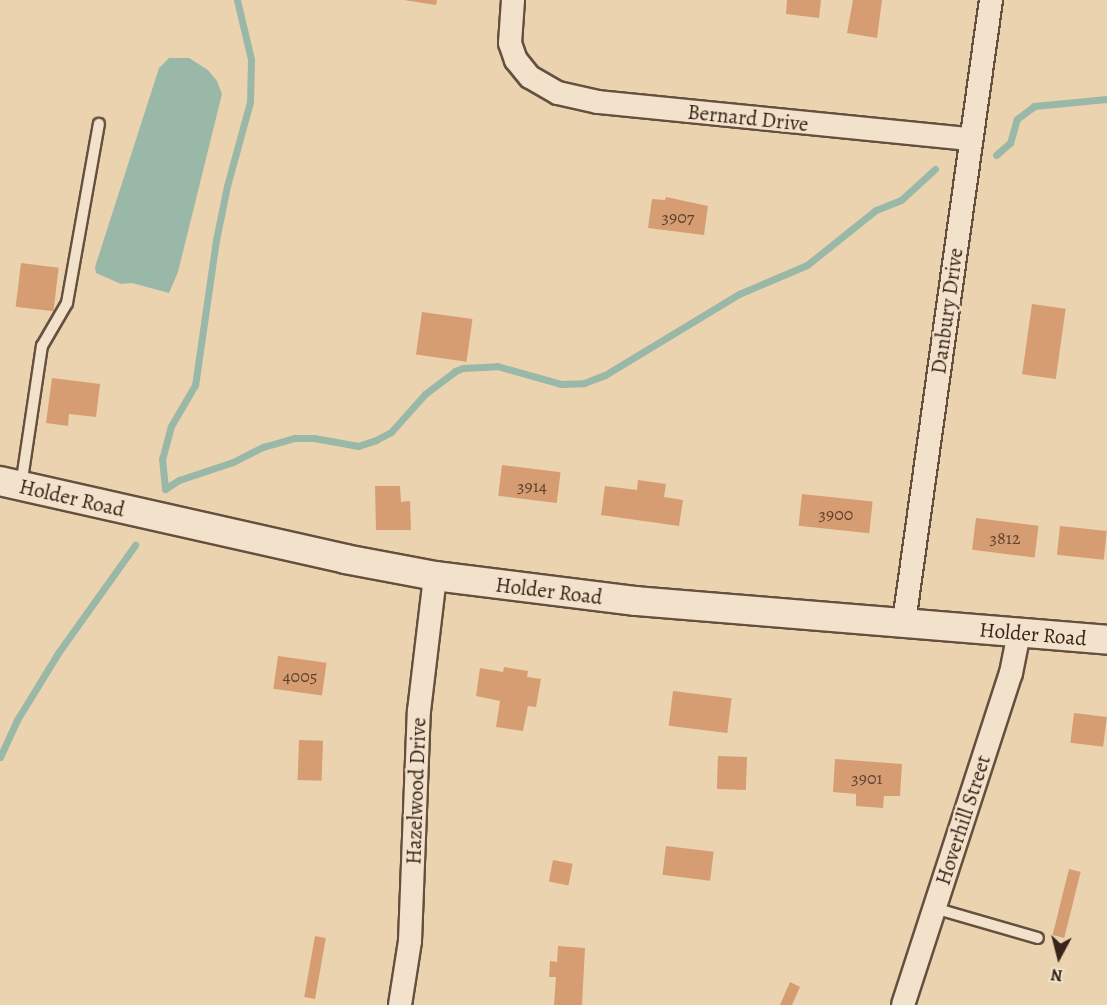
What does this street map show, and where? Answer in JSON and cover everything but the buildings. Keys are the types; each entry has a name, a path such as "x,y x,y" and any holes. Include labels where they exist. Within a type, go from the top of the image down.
{"street":[{"name":"Bernard Drive","path":"513,0 510,43 516,60 530,77 558,93 598,102 971,139"},
{"name":"Danbury Drive","path":"904,622 991,0"},
{"name":"Holder Road","path":"10,484 345,559 435,576 636,601 1107,640"},
{"name":"Hazelwood Drive","path":"400,1005 410,941 419,711 435,576"},
{"name":"Hoverhill Street","path":"903,1005 1011,673 1019,633"}],"lane":[{"path":"10,484 42,346 67,303 99,124"},
{"path":"934,908 1038,938"}],"shaded area":[{"path":"169,58 189,58 208,70 217,81 222,94 178,272 169,293 132,283 121,284 96,273 95,267 159,68"}],"waterway":[{"path":"237,0 251,59 250,102 227,186 216,240 195,385 171,426 162,459 165,489 179,480 233,462 263,447 295,438 314,438 358,446 376,440 391,432 425,394 455,371 463,368 497,366 561,384 584,383 605,375 739,294 807,265 876,210 901,200 935,169"},
{"path":"996,155 1010,143 1017,119 1034,106 1107,99"},
{"path":"0,757 17,720 58,653 135,545"}]}
